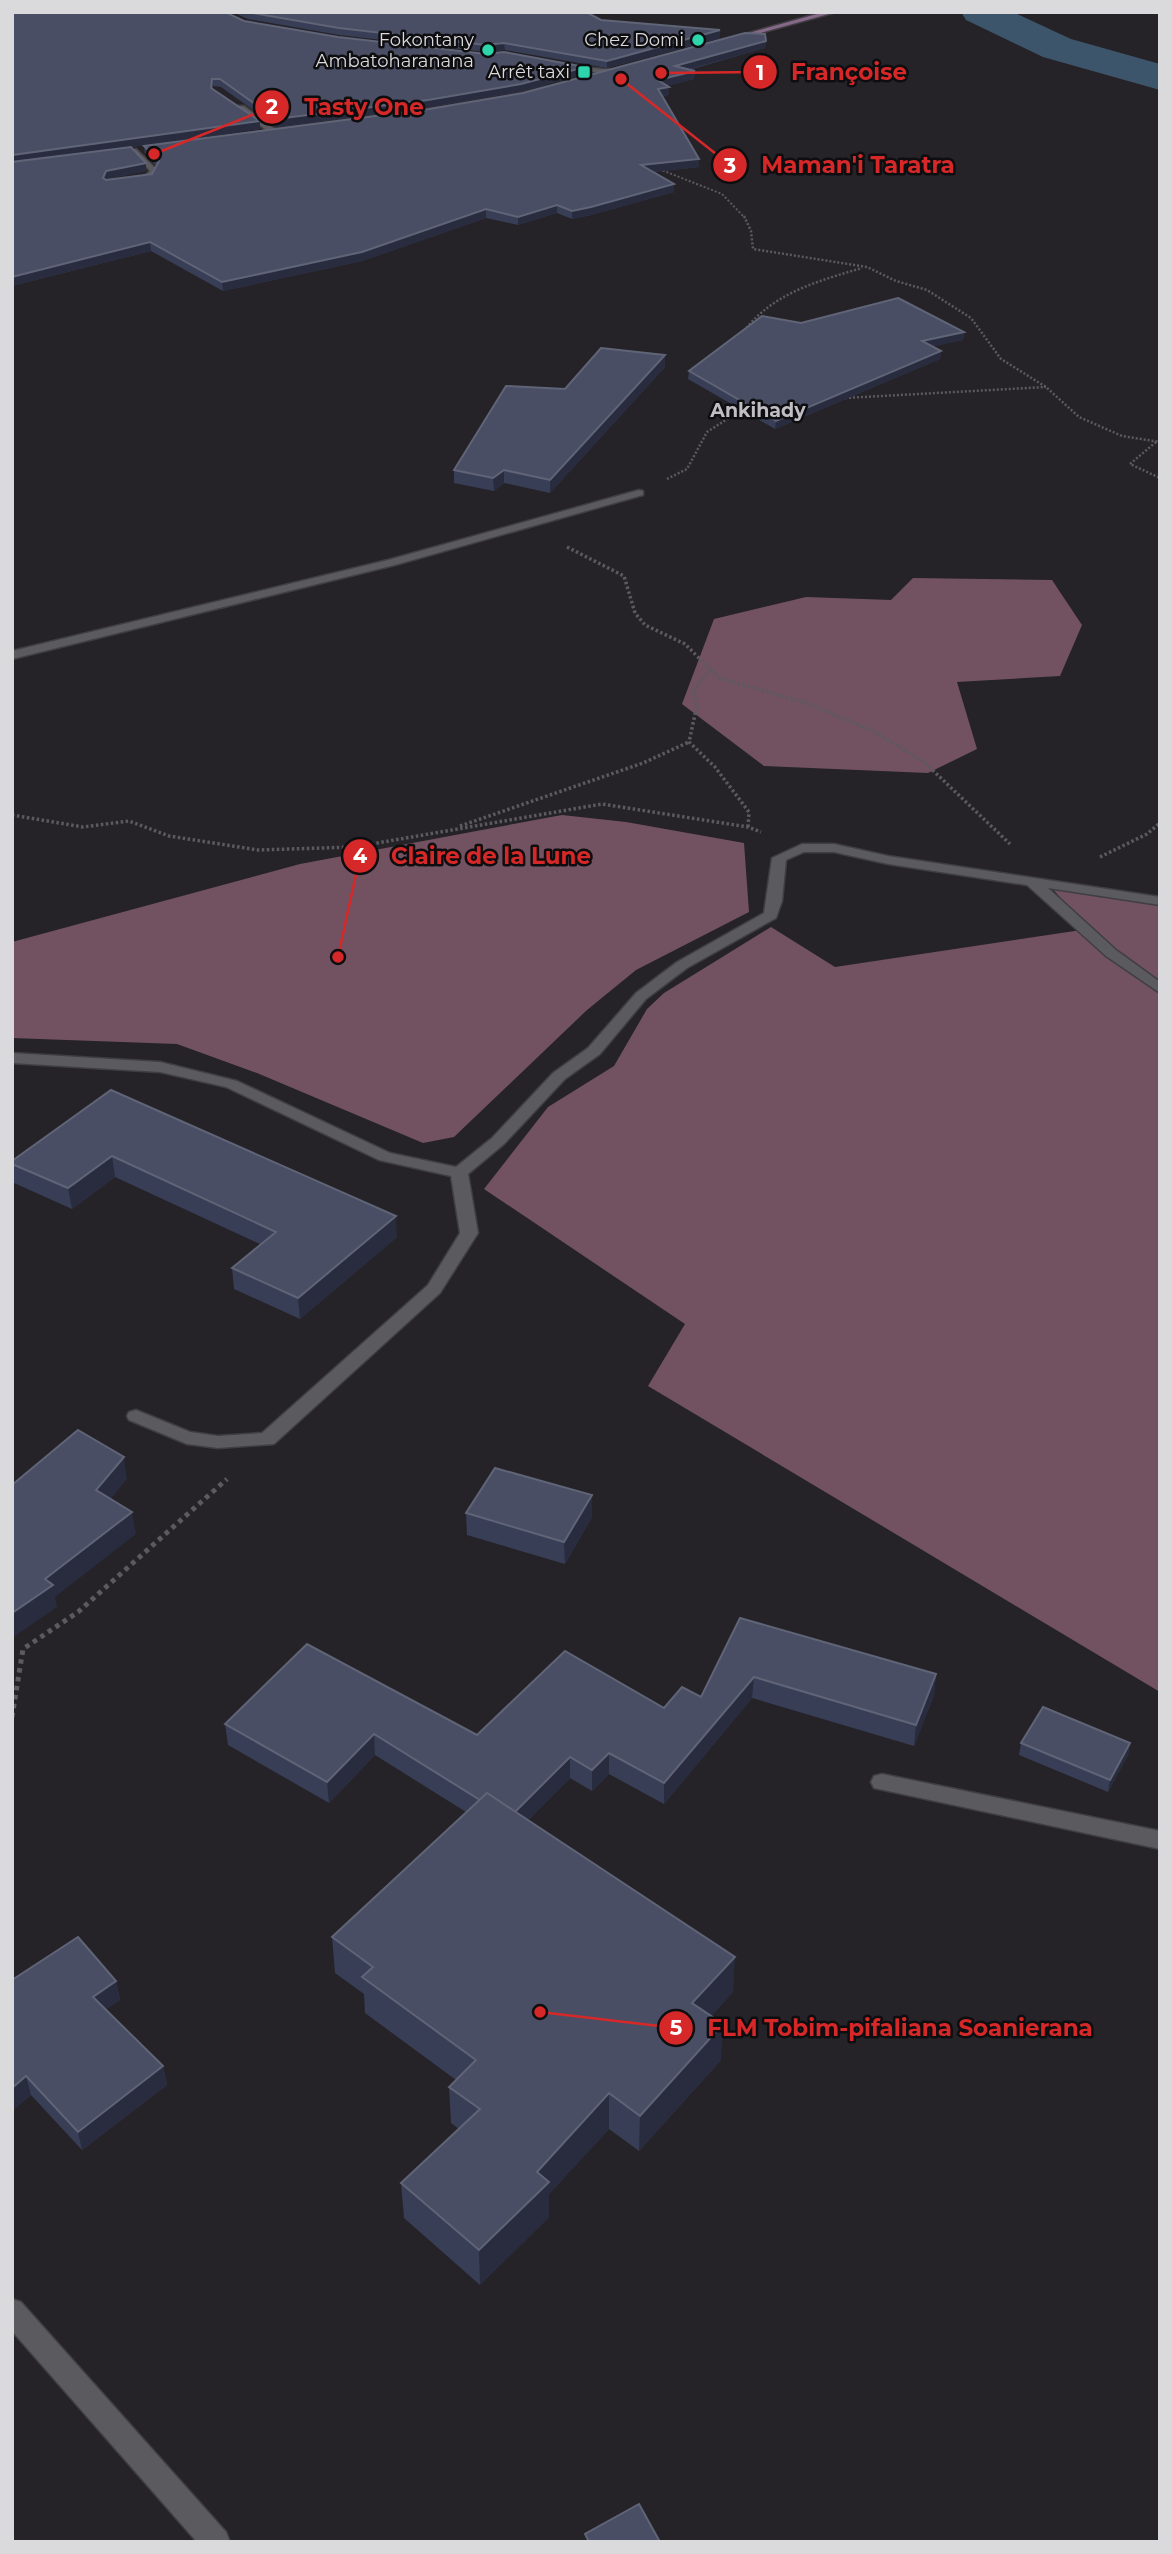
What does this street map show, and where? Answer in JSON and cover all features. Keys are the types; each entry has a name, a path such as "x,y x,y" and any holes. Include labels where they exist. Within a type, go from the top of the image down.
{"street":[{"path":"722,42 833,12"},
{"path":"554,65 614,72"},
{"path":"583,81 625,68"},
{"path":"236,105 275,132"},
{"path":"263,134 289,130"},
{"path":"124,153 149,149"},
{"path":"121,183 148,178 154,171 136,151"},
{"path":"12,655 520,528 639,493"},
{"path":"458,1173 498,1141 559,1076 594,1051 640,996 682,965 771,915 777,898 776,872 779,858 802,848 834,848 888,860 1160,901"},
{"path":"1031,881 1111,953 1160,989"},
{"path":"12,1058 160,1067 231,1084 385,1157 458,1173"},
{"path":"136,1416 187,1438 218,1442 267,1439 435,1289 469,1233 458,1173"},
{"path":"882,1783 1160,1840"},
{"path":"12,2311 216,2542"}],"path":[{"path":"653,167 713,190 743,210 753,230 753,249 867,267 895,281 927,290 971,318 1001,359 1046,387 1079,416 1122,436 1158,442"},
{"path":"746,342 743,330 762,310 807,285 867,267"},
{"path":"845,398 1046,387"},
{"path":"639,493 687,469 707,432 751,403"},
{"path":"1158,442 1130,464 1160,478"},
{"path":"520,528 594,558 624,576 635,613 645,625 685,644 719,678 810,704 873,731 923,761 1019,853 1031,881"},
{"path":"689,742 697,705 693,691 710,669"},
{"path":"689,742 715,767 749,812 748,827"},
{"path":"445,831 643,763 689,742"},
{"path":"12,815 83,827 129,821 169,836 258,850 354,847 602,804 748,827 802,848"},
{"path":"12,1717 23,1649 78,1612 267,1439"}],"shaded area":[{"path":"542,84 558,88 460,106 277,131 271,125 316,122"},
{"path":"913,578 1052,580 1082,625 1060,676 957,682 977,749 928,773 764,766 682,704 714,619 806,597 891,600"},
{"path":"562,815 626,822 744,843 749,912 636,970 587,1010 454,1137 423,1143 257,1073 177,1044 12,1038 12,942 300,864"},
{"path":"1050,886 1160,906 1160,1692 648,1386 685,1324 484,1189 548,1107 614,1066 647,1009 664,993 771,927 835,967 1088,929"}],"building":[{"path":"12,12 225,12 244,21 338,37 486,54 504,52 585,67 521,84 428,100 276,119 220,79 212,79 211,88 260,121 12,155"},
{"path":"247,12 586,12 601,20 720,30 607,61 504,43 486,45 339,28"},
{"path":"745,33 765,34 766,41 675,66 695,71 658,80 669,87 658,89 699,159 641,165 674,184 572,211 557,205 518,217 486,209 362,252 222,282 150,242 12,277 12,162 131,147 146,163 106,171 103,178 106,180 152,174 159,161 144,146 429,109 523,93"},
{"path":"898,298 964,332 922,341 941,351 776,421 689,371 762,316 801,323"},
{"path":"601,348 665,355 550,480 504,470 493,478 454,470 506,386 565,389"},
{"path":"111,1090 396,1216 298,1298 232,1268 276,1232 112,1156 68,1188 12,1164 12,1161"},
{"path":"78,1430 124,1457 96,1490 132,1512 45,1579 53,1585 12,1613 12,1485"},
{"path":"495,1468 592,1495 564,1542 466,1513"},
{"path":"740,1618 936,1674 916,1725 754,1677 664,1783 609,1753 592,1770 570,1757 515,1812 487,1793 480,1800 374,1734 327,1782 225,1724 307,1644 477,1735 565,1651 664,1708 682,1687 701,1697"},
{"path":"1043,1707 1130,1743 1110,1780 1021,1743"},
{"path":"487,1793 735,1957 692,2003 723,2024 640,2116 609,2093 537,2172 549,2182 479,2250 401,2183 480,2109 449,2087 476,2060 362,1977 373,1967 332,1937"},
{"path":"78,1937 116,1981 93,1997 163,2066 78,2132 26,2076 12,2088 12,1980"},
{"path":"639,2504 660,2542 589,2542 585,2534"}],"waterway":[{"path":"980,12 1057,48 1160,77"}],"place":[{"name":"Chez Domi","path":"698,40"},
{"name":"Fokontany Ambatoharanana","path":"488,50"},
{"name":"Arrêt taxi","path":"584,72"},
{"name":"Françoise","path":"661,73"},
{"name":"Maman'i Taratra","path":"621,79"},
{"name":"Tasty One","path":"154,154"},
{"name":"Claire de la Lune","path":"338,957"},
{"name":"FLM Tobim-pifaliana Soanierana","path":"540,2012"}],"district":[{"name":"Ankihady","path":"758,410"}]}
